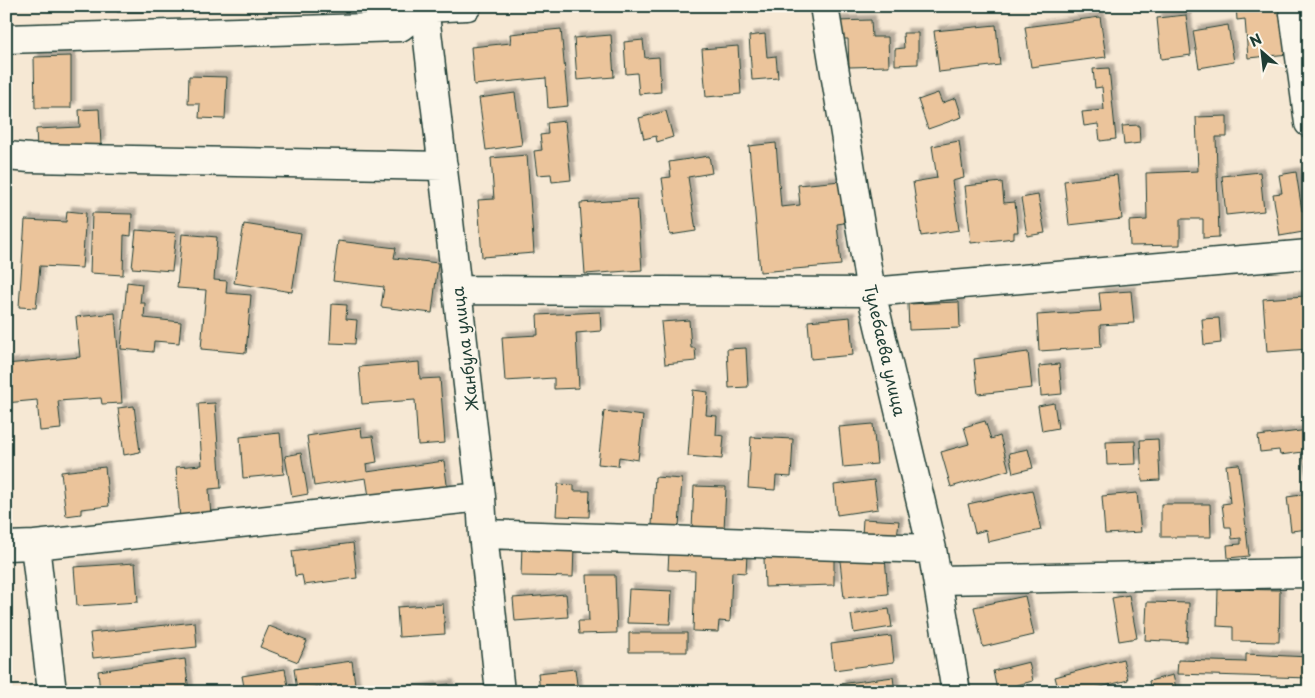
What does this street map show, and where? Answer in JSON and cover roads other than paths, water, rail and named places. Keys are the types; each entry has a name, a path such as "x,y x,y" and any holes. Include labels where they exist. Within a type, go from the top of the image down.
{"street":[{"path":"6,39 400,27 424,7 468,6"},
{"name":"Тулебаева улица","path":"824,6 871,292 932,549 956,692"},
{"path":"1293,6 1309,123"},
{"name":"Жанбула улица","path":"424,7 481,497 483,534 500,692"},
{"path":"6,156 443,166"},
{"path":"457,290 871,292 1309,254"},
{"path":"6,546 35,545 481,497"},
{"path":"483,534 932,549"},
{"path":"35,545 52,692"},
{"path":"938,580 1309,573"}]}
